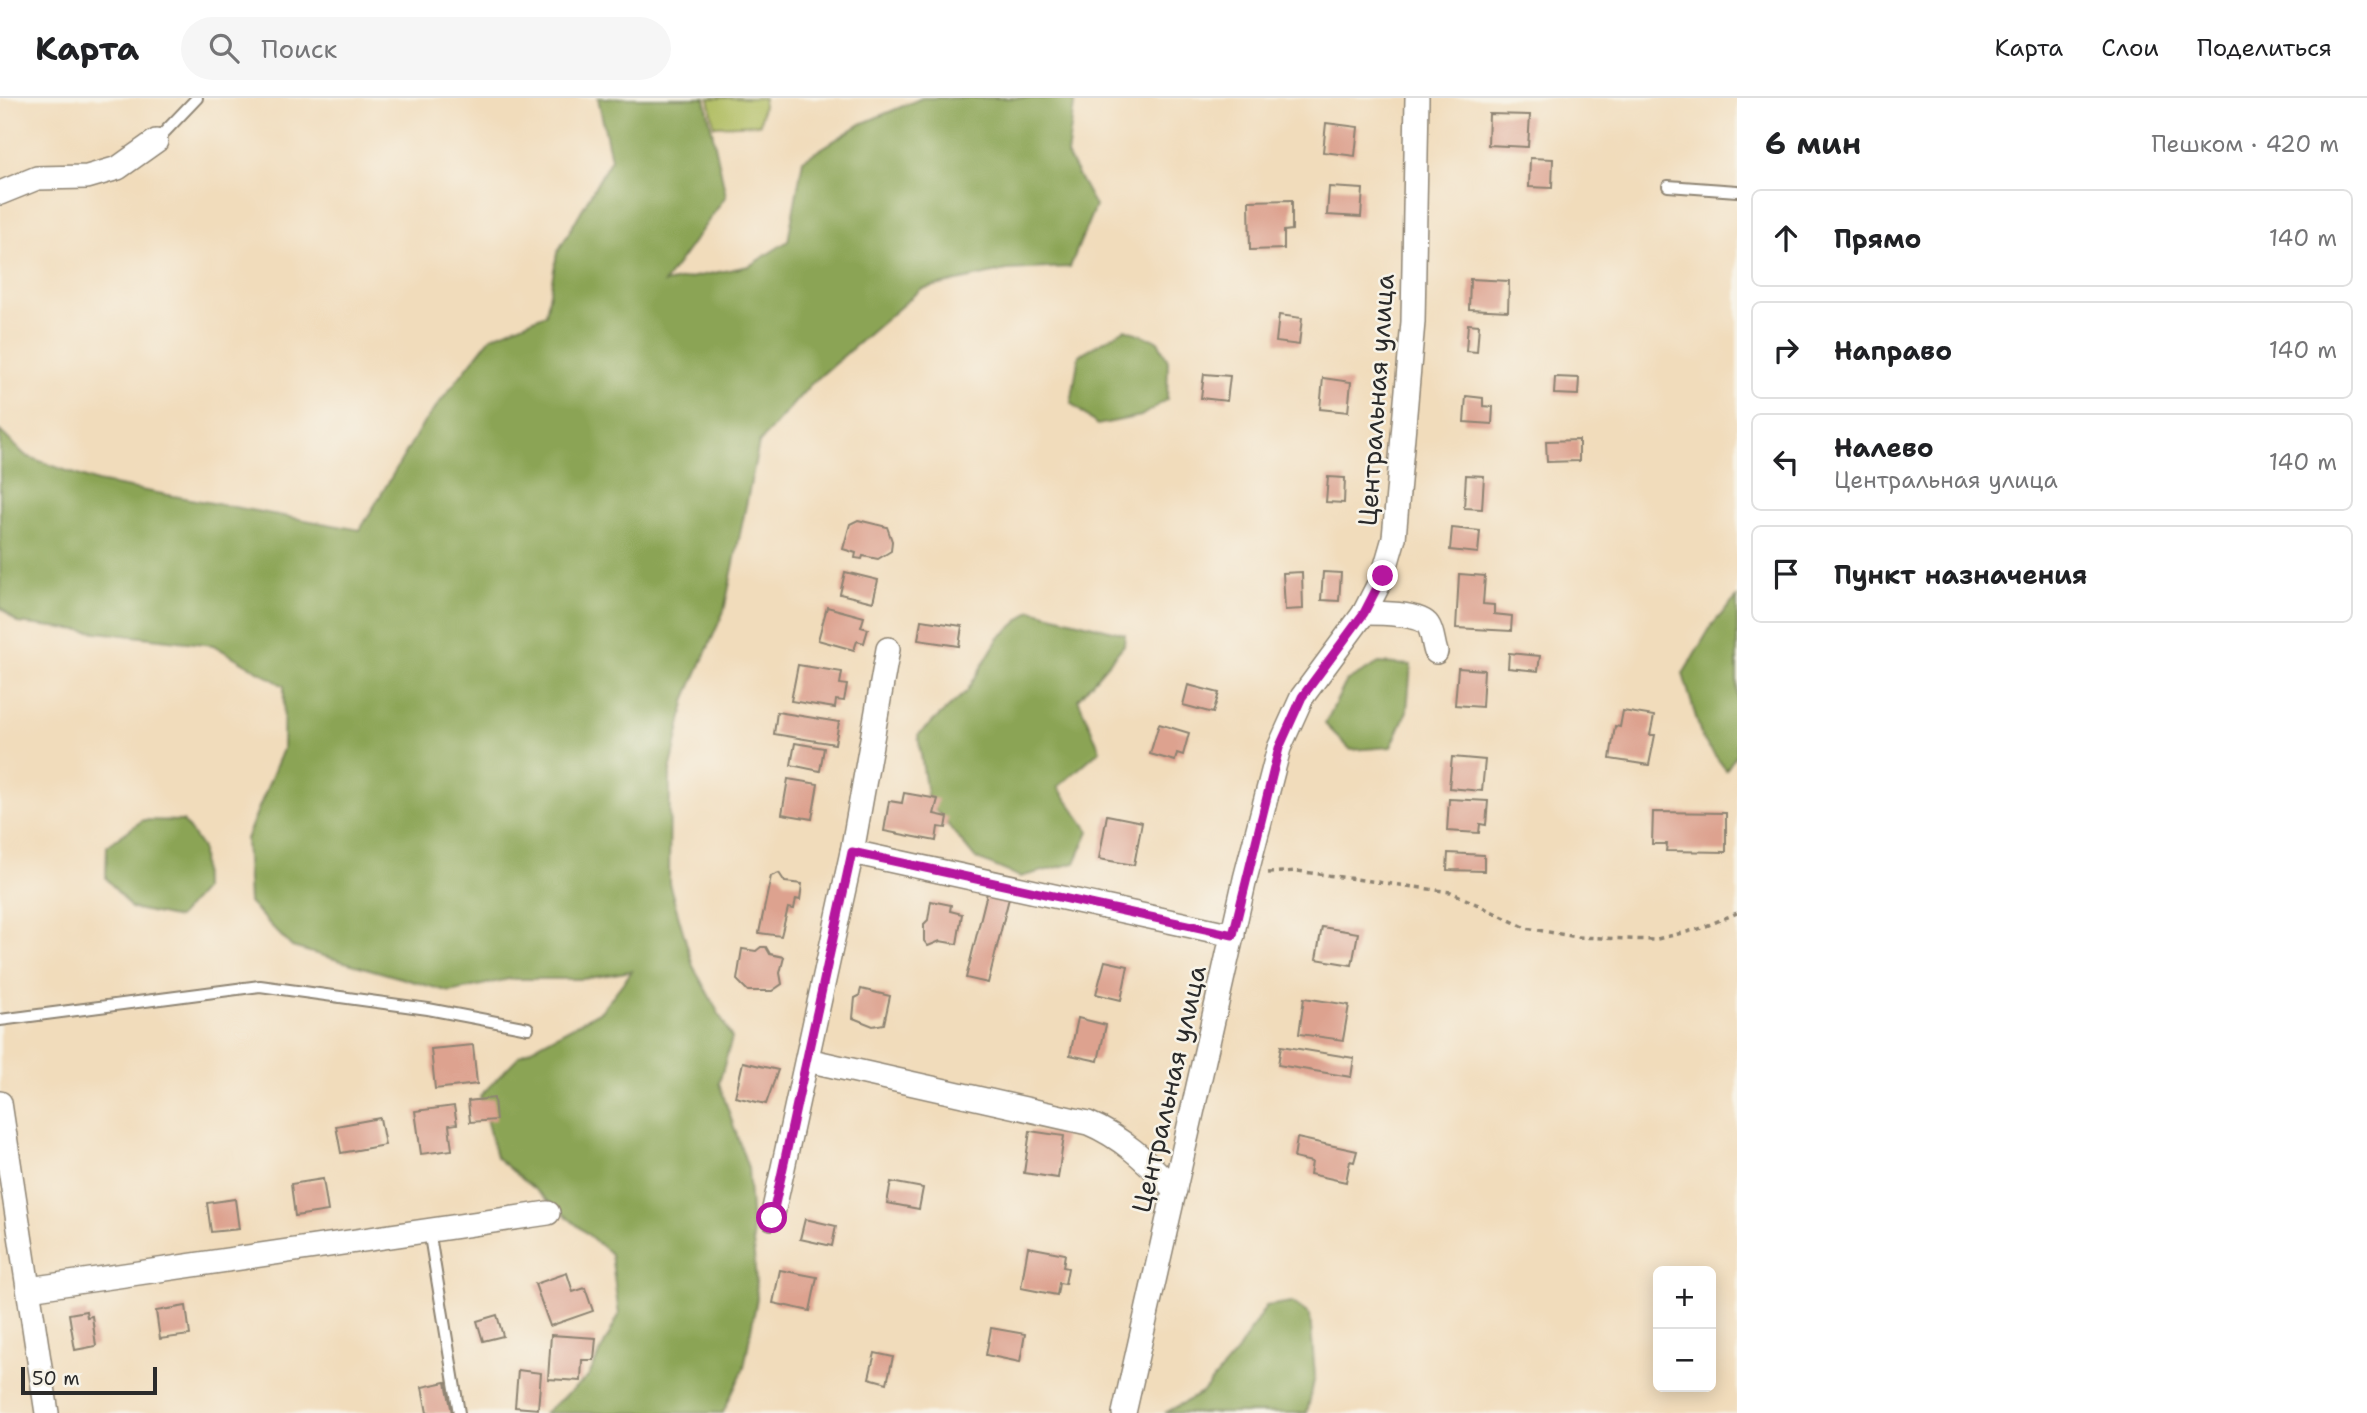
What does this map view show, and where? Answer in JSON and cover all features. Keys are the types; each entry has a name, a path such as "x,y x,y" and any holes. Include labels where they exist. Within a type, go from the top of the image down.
{"street":[{"name":"Центральная улица","path":"1124,1413 1245,879 1279,748 1302,697 1364,613 1383,576 1394,538 1413,322 1417,98"},
{"path":"0,193 37,178 87,177 118,168 156,141"},
{"path":"1364,613 1388,613 1423,620 1428,625 1436,652"},
{"path":"772,1218 852,852 888,649"},
{"path":"852,852 1233,935"},
{"path":"807,1060 1088,1123 1110,1133 1134,1150 1175,1190"},
{"path":"0,1103 47,1413"},
{"path":"29,1289 548,1213"}],"lane":[{"path":"156,141 197,98"},
{"path":"1668,186 1737,191"},
{"path":"0,1020 260,986 428,1009 528,1027"},
{"path":"429,1230 459,1413"}],"path":[{"path":"1245,879 1270,872 1297,871 1451,892 1526,928 1577,937 1653,940 1699,929 1737,913"}],"green space":[{"path":"598,98 705,98 726,196 664,283 749,266 788,241 803,160 861,124 922,98 1075,98 1067,155 1095,206 1070,267 1007,270 921,289 810,385 759,443 724,611 686,698 670,772 669,883 693,966 732,1038 719,1083 748,1168 757,1298 744,1368 723,1413 544,1413 588,1377 619,1315 611,1254 496,1157 480,1096 520,1055 601,1011 632,971 583,979 509,979 450,992 292,947 249,903 246,839 283,749 284,686 213,645 18,623 0,607 0,431 26,456 97,482 360,530 422,425 491,337 546,314 557,253 611,159"},
{"path":"709,98 764,98 760,124 714,126"},
{"path":"1125,329 1158,341 1168,361 1167,399 1141,416 1097,425 1071,403 1079,355"},
{"path":"1737,597 1737,754 1726,770 1702,738 1683,674 1712,625"},
{"path":"1031,610 1125,634 1124,645 1078,699 1100,750 1058,787 1089,831 1075,863 1020,877 975,858 928,801 918,735 967,691 998,639"},
{"path":"1379,663 1411,665 1407,711 1391,747 1351,750 1325,724 1346,682"},
{"path":"143,820 183,821 202,848 203,890 178,918 131,908 106,878 107,846"},
{"path":"1292,1302 1310,1315 1315,1376 1307,1413 1165,1413 1202,1393 1237,1352 1266,1306"}],"building":[{"path":"1489,114 1530,115 1528,147 1488,145"},
{"path":"1326,123 1358,127 1355,156 1323,152"},
{"path":"1530,158 1553,159 1552,188 1529,187"},
{"path":"1329,187 1363,189 1361,217 1327,215"},
{"path":"1292,200 1292,230 1284,231 1284,249 1250,250 1249,201"},
{"path":"1470,279 1509,281 1508,311 1469,309"},
{"path":"1279,315 1302,318 1299,345 1276,342"},
{"path":"1468,324 1479,325 1477,352 1466,351"},
{"path":"1204,374 1230,376 1227,401 1201,398"},
{"path":"1555,377 1579,378 1578,395 1554,394"},
{"path":"1323,378 1351,382 1348,412 1320,409"},
{"path":"1466,396 1483,398 1483,406 1493,407 1492,424 1464,422"},
{"path":"1579,440 1579,461 1547,462 1546,441"},
{"path":"1466,475 1484,476 1482,509 1464,508"},
{"path":"1328,477 1345,478 1344,503 1326,502"},
{"path":"858,520 887,527 892,541 891,551 878,559 863,556 862,559 855,558 856,553 843,549 850,524"},
{"path":"1452,528 1480,531 1478,553 1450,550"},
{"path":"845,572 878,580 873,602 840,594"},
{"path":"1302,572 1303,609 1285,610 1283,573"},
{"path":"1323,572 1341,573 1339,601 1321,600"},
{"path":"1459,574 1485,576 1483,604 1494,605 1494,614 1512,616 1511,631 1456,628"},
{"path":"827,607 864,617 861,627 868,629 864,643 857,641 854,650 818,640"},
{"path":"921,620 962,626 959,646 918,640"},
{"path":"1509,653 1540,656 1538,671 1508,668"},
{"path":"798,665 842,672 840,684 847,685 844,701 836,700 835,708 791,701"},
{"path":"1458,668 1484,670 1482,707 1455,705"},
{"path":"1188,685 1219,693 1213,713 1183,705"},
{"path":"1623,711 1654,716 1650,735 1655,735 1649,765 1610,759 1615,726 1620,727"},
{"path":"777,712 839,722 835,744 774,734"},
{"path":"1159,724 1189,733 1183,755 1177,753 1175,761 1150,754"},
{"path":"795,743 824,748 820,771 791,765"},
{"path":"1452,757 1485,760 1482,791 1449,788"},
{"path":"788,779 818,784 812,819 782,814"},
{"path":"904,793 938,799 934,814 948,817 946,828 938,827 936,841 884,831 889,801 902,803"},
{"path":"1449,799 1488,801 1486,825 1480,824 1479,833 1447,831"},
{"path":"1653,812 1726,813 1726,852 1666,851 1667,844 1652,844"},
{"path":"1107,815 1142,822 1134,865 1099,859"},
{"path":"1448,853 1484,855 1484,871 1447,870"},
{"path":"779,873 785,882 802,884 800,900 796,899 794,909 788,908 781,936 759,933 771,876"},
{"path":"988,889 1010,894 988,983 966,978"},
{"path":"931,901 951,905 950,911 962,914 957,944 940,941 928,946 924,941 924,924 928,920"},
{"path":"1322,927 1358,933 1352,965 1316,959"},
{"path":"766,947 770,954 784,957 780,973 782,984 772,991 748,991 737,980 742,949 756,951"},
{"path":"1105,961 1128,966 1121,1000 1096,994"},
{"path":"861,989 890,996 884,1024 873,1026 853,1018 855,998 859,996"},
{"path":"1304,998 1349,1005 1343,1040 1299,1034"},
{"path":"1078,1018 1106,1025 1098,1061 1070,1055"},
{"path":"473,1045 477,1084 435,1089 431,1049"},
{"path":"1281,1046 1354,1058 1351,1077 1278,1065"},
{"path":"743,1062 778,1070 766,1104 735,1097"},
{"path":"494,1098 496,1120 470,1122 468,1101"},
{"path":"454,1106 457,1124 449,1125 452,1150 421,1154 415,1111"},
{"path":"380,1118 385,1145 341,1153 336,1126"},
{"path":"1030,1131 1064,1136 1058,1178 1024,1173"},
{"path":"1297,1138 1357,1151 1354,1162 1350,1161 1346,1182 1310,1174 1312,1162 1294,1158"},
{"path":"323,1179 328,1211 295,1216 291,1184"},
{"path":"891,1182 923,1188 919,1209 887,1203"},
{"path":"235,1199 239,1229 211,1232 207,1203"},
{"path":"805,1219 836,1226 832,1246 800,1239"},
{"path":"1028,1247 1065,1254 1063,1267 1068,1268 1065,1284 1059,1283 1057,1295 1021,1288"},
{"path":"780,1270 817,1277 810,1311 773,1303"},
{"path":"567,1273 573,1292 585,1288 593,1311 550,1326 535,1284"},
{"path":"186,1306 190,1335 160,1339 156,1311"},
{"path":"86,1311 87,1317 92,1316 96,1346 75,1350 69,1314"},
{"path":"497,1315 503,1336 483,1341 477,1321"},
{"path":"991,1328 1025,1334 1020,1362 986,1355"},
{"path":"551,1335 596,1338 594,1360 582,1360 581,1381 548,1379"},
{"path":"875,1353 893,1357 887,1383 869,1378"},
{"path":"518,1370 541,1373 538,1409 515,1407"},
{"path":"446,1382 452,1413 427,1413 422,1387"}],"route":[{"path":"772,1218 852,852 1233,935 1279,748 1302,697 1364,613 1383,576"}]}
